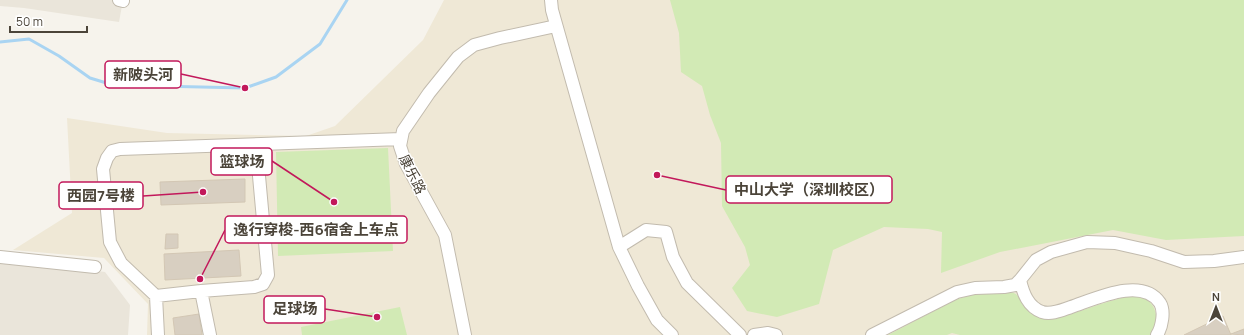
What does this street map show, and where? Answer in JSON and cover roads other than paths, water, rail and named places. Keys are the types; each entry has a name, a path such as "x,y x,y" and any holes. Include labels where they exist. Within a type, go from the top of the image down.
{"street":[{"path":"119,0 123,0"},
{"path":"551,0 556,26 620,247 638,286 657,320 672,335"},
{"name":"康乐路","path":"465,335 445,235 406,164 400,146 403,131 429,93 458,57 474,45 556,26"},
{"path":"158,335 156,296 121,263 110,242 103,169 112,152 120,149 401,139"},
{"path":"156,296 254,287 263,284 268,275 258,165 267,144"},
{"path":"620,247 646,230 666,232 673,257 687,283 740,335"},
{"path":"872,335 957,292 975,288 1015,285 1036,260 1051,252 1087,242 1115,243 1150,251 1184,262 1214,261 1244,257"},
{"path":"0,257 95,267"},
{"path":"1020,280 1023,294 1031,305 1041,312 1054,312 1113,293 1129,290 1142,290 1156,297 1161,305 1162,325 1157,335"},
{"path":"201,291 210,335"},
{"path":"754,335 768,333 776,335"}],"waterway":[{"path":"0,42 29,39 59,56 90,78 113,85 245,88 276,77 320,44 347,0"}],"place":[{"name":"新陂头河","path":"245,88"},
{"name":"中山大学（深圳校区）","path":"657,175"},
{"name":"西园7号楼","path":"203,192"},
{"name":"篮球场","path":"334,202"},
{"name":"逸行穿梭-西6宿舍上车点","path":"200,279"},
{"name":"足球场","path":"377,317"}]}
